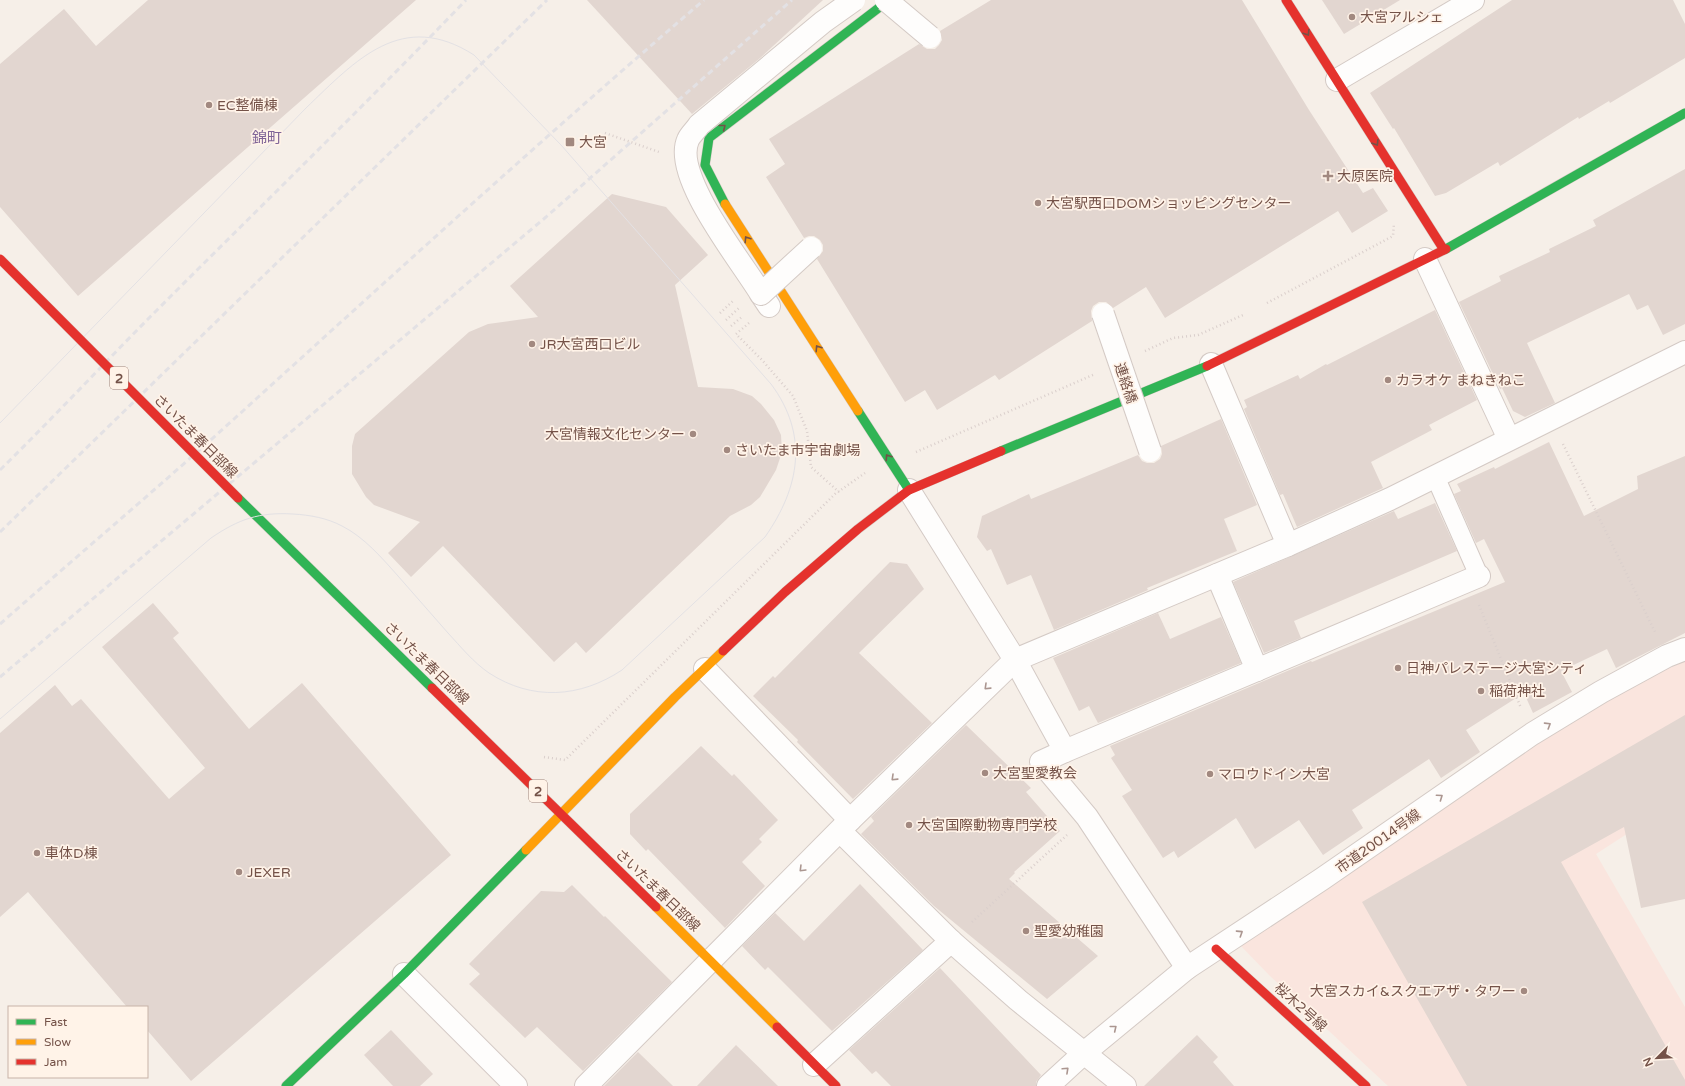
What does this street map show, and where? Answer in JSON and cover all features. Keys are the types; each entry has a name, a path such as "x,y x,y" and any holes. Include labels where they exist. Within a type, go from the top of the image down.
{"street":[{"path":"811,248 765,300 704,206 690,179 685,160 688,140 700,125 823,22 854,0"},
{"path":"930,37 887,0 709,138 705,166 724,203 909,490 1015,660 1065,751"},
{"path":"1286,0 1444,250"},
{"path":"1336,80 1473,0"},
{"path":"286,1086 404,974 705,668 785,592 858,529 909,490 1211,364 1444,250 1685,113"},
{"name":"さいたま春日部線","path":"0,259 238,498 710,960 836,1086"},
{"path":"1424,259 1509,439"},
{"name":"連絡橋","path":"1103,314 1150,451"},
{"path":"586,1086 845,825 1015,660 1288,545 1390,499 1685,352"},
{"path":"1211,364 1288,545"},
{"path":"1217,575 1257,670"},
{"path":"1187,968 1087,817 1041,762 1474,579"},
{"name":"市道20014号線","path":"1048,1086 1084,1053 1187,968 1322,879 1532,734 1601,692 1676,652"},
{"path":"705,668 951,941 1018,1000 1125,1086"},
{"path":"814,1065 951,941"},
{"name":"桜木2号線","path":"1216,949 1366,1086"},
{"path":"404,974 516,1086"}],"lane":[{"path":"1435,476 1474,579"}],"path":[{"path":"605,133 660,153"},
{"path":"1260,307 1393,236 1395,220"},
{"path":"1138,354 1173,338 1198,335 1246,314"},
{"path":"736,334 762,360 793,396 808,431 811,467 839,492"},
{"path":"914,453 1097,374"},
{"path":"1550,419 1676,652"},
{"path":"537,756 565,760 839,492 871,469"},
{"path":"1474,579 1532,734"},
{"path":"951,941 1087,817"}],"shaded area":[{"path":"1685,659 1685,846 1633,830 1596,854 1685,1007 1685,1086 1388,1086 1270,976 1239,944 1583,712"}],"building":[{"name":"EC整備棟","path":"148,0 416,0 78,296 0,207 0,64 64,9 96,46"},
{"path":"587,0 823,0 759,59 692,114"},
{"name":"大宮駅西口DOMショッピングセンター","path":"991,0 1242,0 1309,110 1363,193 1373,188 1388,211 1352,233 1338,211 1165,318 1146,287 1113,308 1106,302 1099,302 1093,306 1091,311 1092,321 999,380 995,375 937,410 925,390 905,402 817,259 823,251 823,245 820,240 814,236 804,238 766,177 785,164 769,139 919,44 927,49 935,49 942,40 940,31"},
{"name":"大宮アルシェ","path":"1322,0 1400,0 1344,34"},
{"path":"1512,0 1673,0 1685,24 1685,58 1610,103 1609,101 1579,119 1578,117 1500,166 1498,162 1446,193 1435,196 1394,128 1393,129 1370,93"},
{"path":"1685,169 1685,324 1663,335 1648,305 1637,310 1629,294 1527,343 1555,403 1525,417 1513,411 1502,388 1500,389 1459,302 1501,281 1499,276 1550,252 1549,249 1596,226 1593,220"},
{"path":"612,194 666,207 708,255 675,285 698,387 733,389 752,396 761,404 774,420 781,435 782,452 776,470 760,497 751,505 730,516 586,653 576,642 554,662 443,546 411,577 388,553 420,522 374,505 366,497 352,474 352,446 355,434 469,332 488,324 538,317 510,286"},
{"path":"1435,310 1477,400 1429,425 1432,430 1371,462 1383,488 1297,527 1283,494 1280,495 1244,409 1247,407 1244,400 1298,375 1300,379 1326,364 1327,365"},
{"path":"1221,419 1257,505 1224,519 1237,551 1147,588 1148,590 1054,630 1031,575 1007,585 991,549 987,551 977,537 982,516 1029,494 1031,499 1138,455 1142,461 1154,463 1160,459 1162,454 1161,446"},
{"path":"1549,442 1584,516 1638,489 1637,476 1685,456 1685,633 1616,668 1607,649 1561,671 1572,692 1533,713 1524,693 1466,730 1480,752 1441,778 1429,759 1352,810 1363,828 1323,855 1299,820 1255,849 1236,818 1178,858 1174,851 1163,858 1122,796 1132,790 1111,758 1115,755 1110,746 1311,661 1312,662 1505,582 1484,539 1476,543 1454,494 1461,491 1457,484 1494,467 1495,469"},
{"path":"1435,503 1457,551 1294,621 1301,638 1264,653 1233,582 1394,511 1398,519"},
{"path":"890,562 907,564 924,589 859,653 932,723 853,799 797,742 798,740 753,696 773,676 775,678"},
{"path":"153,603 179,633 173,638 249,729 302,683 451,855 191,1081 148,1031 148,1006 126,1006 28,892 0,917 0,733 55,685 72,706 81,699 169,799 205,768 102,647"},
{"path":"1158,613 1170,639 1221,617 1241,663 1098,723 1089,706 1079,711 1053,658"},
{"name":"大宮スカイ&スクエアザ・タワー","path":"1685,715 1685,899 1641,908 1624,827 1561,862 1685,1080 1685,1086 1467,1086 1362,902"},
{"path":"966,725 1031,788 1026,792 1060,831 1014,872 1015,873 1009,879 1098,956 1047,999 934,906 861,834 874,821 871,817"},
{"path":"701,746 732,776 734,774 778,820 759,839 762,842 742,862 765,886 725,928 648,849 646,851 630,834 630,814"},
{"path":"860,884 923,950 832,1031 768,967 765,970 742,946 775,913 804,941"},
{"path":"572,885 672,982 583,1071 537,1027 525,1038 469,984 480,974 469,964 541,891 564,892"},
{"path":"940,968 1041,1075 1036,1082 1036,1086 891,1086 876,1071 872,1074 849,1050"},
{"path":"391,1030 433,1074 420,1086 393,1086 364,1055"},
{"path":"1197,1035 1218,1057 1213,1062 1234,1086 1144,1086"},
{"path":"736,1045 778,1086 697,1086"},
{"path":"638,1052 673,1086 604,1086"}],"tram line":[{"path":"0,423 306,108 343,73 362,58 382,46 402,39 424,37 448,42 474,55 561,145 771,384 783,403 791,422 795,442 795,461 792,480 786,499 777,518 765,537 622,670 590,686 573,691 539,692 505,682 483,669 472,659 386,562 358,536 336,523 318,517 293,514 270,514 250,518 240,522 221,531 211,538 0,719"}],"railway":[{"path":"0,470 466,0"},
{"path":"0,532 547,0"},
{"path":"0,624 193,456 534,148 704,0"},
{"path":"0,677 546,217 792,0"}],"traffic: fast":[{"path":"725,204 705,165 709,138 889,0"},
{"path":"1446,249 1685,113"},
{"path":"1001,451 1207,366"},
{"path":"858,411 909,490"},
{"path":"238,498 432,688"},
{"path":"286,1086 404,974 526,850"}],"traffic: slow":[{"path":"725,204 858,411"},
{"path":"526,850 675,697 723,651"},
{"path":"656,907 777,1027"}],"traffic: jam":[{"path":"1286,0 1444,250"},
{"path":"1207,366 1446,249"},
{"path":"0,259 238,498"},
{"path":"723,651 785,592 858,529 909,490 1001,451"},
{"path":"432,688 656,907"},
{"path":"1216,949 1366,1086"},
{"path":"777,1027 836,1086"}],"place":[{"name":"大宮アルシェ","path":"1352,17"},
{"name":"EC整備棟","path":"209,105"},
{"name":"大宮","path":"570,142"},
{"name":"大原医院","path":"1328,176"},
{"name":"大宮駅西口DOMショッピングセンター","path":"1038,203"},
{"name":"JR大宮西口ビル","path":"532,344"},
{"name":"カラオケ まねきねこ","path":"1388,380"},
{"name":"大宮情報文化センター","path":"693,434"},
{"name":"さいたま市宇宙劇場","path":"727,450"},
{"name":"日神パレステージ大宮シティ","path":"1398,668"},
{"name":"稲荷神社","path":"1481,691"},
{"name":"大宮聖愛教会","path":"985,773"},
{"name":"マロウドイン大宮","path":"1210,774"},
{"name":"大宮国際動物専門学校","path":"909,825"},
{"name":"車体D棟","path":"37,853"},
{"name":"JEXER","path":"239,872"},
{"name":"聖愛幼稚園","path":"1026,931"},
{"name":"大宮スカイ&スクエアザ・タワー","path":"1524,991"}],"district":[{"name":"錦町","path":"267,138"}]}
